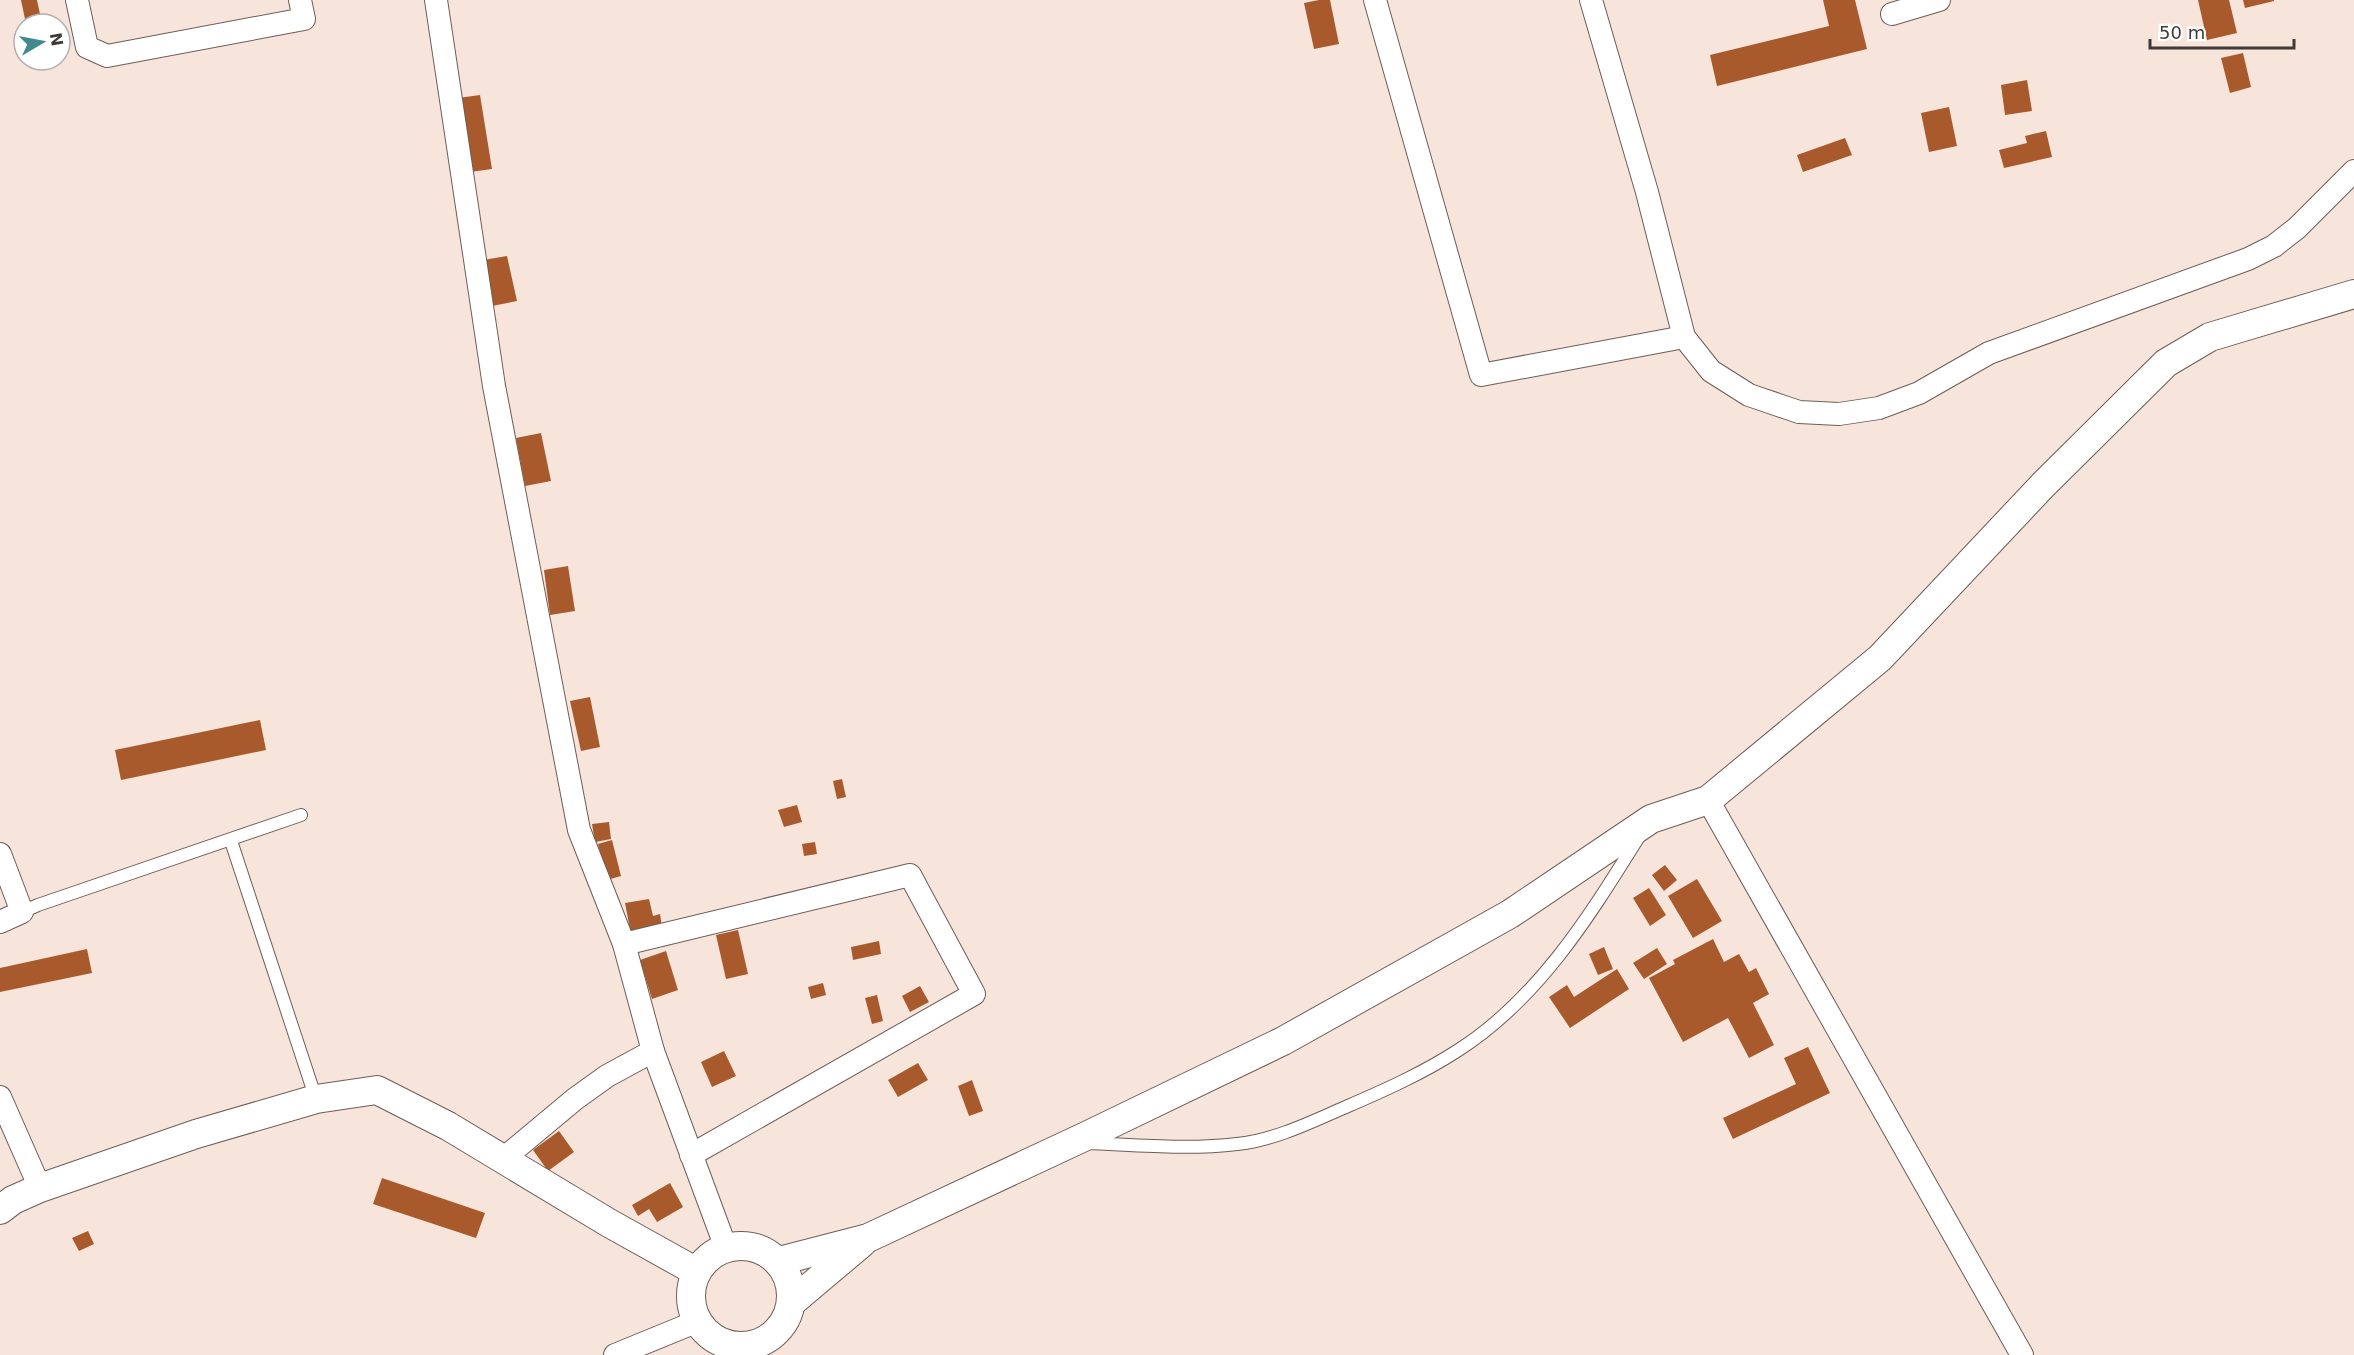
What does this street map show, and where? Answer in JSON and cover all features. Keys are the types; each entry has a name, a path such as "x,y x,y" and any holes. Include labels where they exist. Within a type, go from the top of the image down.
{"street":[{"path":"77,0 87,47 107,56 304,19 300,0"},
{"path":"436,0 494,386 579,830 624,944 653,1051 726,1248"},
{"path":"1375,0 1481,375 1684,338"},
{"path":"1591,0 1647,192 1684,338 1711,370 1749,395 1800,412 1839,414 1879,408 1919,393 1989,353 2248,259 2274,246 2297,228 2354,171"},
{"path":"1892,14 1939,0"},
{"path":"778,1261 868,1238 1283,1041 1510,914 1651,819 1708,800 1880,658 2043,485 2166,363 2210,338 2354,294"},
{"path":"1708,800 2022,1355"},
{"path":"0,854 22,912 0,922"},
{"path":"624,944 910,875 974,994 691,1155"},
{"path":"503,1159 583,1093 653,1051"},
{"path":"0,1210 13,1200 40,1188 196,1134 316,1099 377,1090 448,1126 609,1223 697,1272"},
{"path":"0,1097 40,1188"},
{"path":"792,1302 868,1238"},
{"path":"735,1245 753,1246 769,1253 778,1261 788,1276 792,1302 787,1317 767,1347 732,1346 716,1339 698,1321 692,1309 691,1292 697,1272 705,1261 719,1250 726,1248 735,1245"},
{"path":"615,1355 698,1321"}],"lane":[{"path":"22,912 38,904 231,841 301,815"},
{"path":"1072,1143 1201,1146 1239,1144 1289,1132 1402,1082 1458,1050 1505,1014 1558,958 1590,915 1651,819"},
{"path":"231,841 316,1099"}],"building":[{"path":"21,0 37,0 40,12 24,12"},
{"path":"1330,0 1339,44 1314,49 1304,3"},
{"path":"1823,0 1855,0 1867,49 1717,86 1710,55 1829,26"},
{"path":"2198,0 2229,0 2237,33 2207,40"},
{"path":"2243,0 2274,0 2274,1 2245,8"},
{"path":"2243,53 2251,87 2230,93 2221,58"},
{"path":"2027,80 2032,111 2005,115 2001,85"},
{"path":"480,95 492,169 463,173 451,99"},
{"path":"1949,107 1957,146 1929,152 1921,113"},
{"path":"2046,131 2052,157 2004,168 1999,150 2027,143 2025,136"},
{"path":"1845,138 1852,155 1803,172 1797,155"},
{"path":"507,256 517,301 492,306 483,260"},
{"path":"541,433 551,481 525,486 516,438"},
{"path":"568,566 575,611 550,615 544,570"},
{"path":"590,697 600,747 581,751 570,701"},
{"path":"260,720 266,750 121,780 115,750"},
{"path":"842,779 846,797 837,799 833,781"},
{"path":"797,805 802,822 784,827 778,810"},
{"path":"609,822 611,839 595,842 592,824"},
{"path":"612,840 621,876 607,880 598,844"},
{"path":"815,842 817,854 804,856 802,844"},
{"path":"1665,865 1677,880 1664,891 1652,875"},
{"path":"1697,879 1722,921 1693,938 1668,896"},
{"path":"1649,888 1666,915 1650,926 1633,898"},
{"path":"649,899 653,916 660,914 662,927 631,934 625,903"},
{"path":"738,930 748,974 726,979 716,935"},
{"path":"1713,939 1724,962 1739,954 1749,972 1756,968 1769,994 1753,1003 1774,1045 1749,1058 1728,1018 1683,1042 1649,978 1675,964 1673,960"},
{"path":"879,941 881,954 853,960 851,947"},
{"path":"1604,947 1613,969 1598,975 1589,954"},
{"path":"1657,948 1667,964 1644,979 1633,963"},
{"path":"87,949 92,973 0,992 0,968"},
{"path":"666,951 678,990 652,999 640,960"},
{"path":"1617,969 1629,989 1570,1028 1549,997 1567,985 1574,997"},
{"path":"823,983 826,995 811,999 808,987"},
{"path":"920,986 929,1002 910,1012 902,996"},
{"path":"877,995 883,1021 872,1024 865,998"},
{"path":"1808,1047 1830,1093 1733,1139 1723,1118 1796,1084 1784,1058"},
{"path":"724,1051 736,1076 712,1087 701,1062"},
{"path":"918,1063 928,1080 898,1097 888,1080"},
{"path":"972,1080 983,1111 969,1116 958,1086"},
{"path":"559,1131 574,1152 548,1171 533,1150"},
{"path":"382,1178 485,1213 476,1238 373,1204"},
{"path":"670,1183 683,1207 657,1222 649,1209 638,1216 632,1205"},
{"path":"88,1231 94,1244 79,1251 72,1238"}]}
